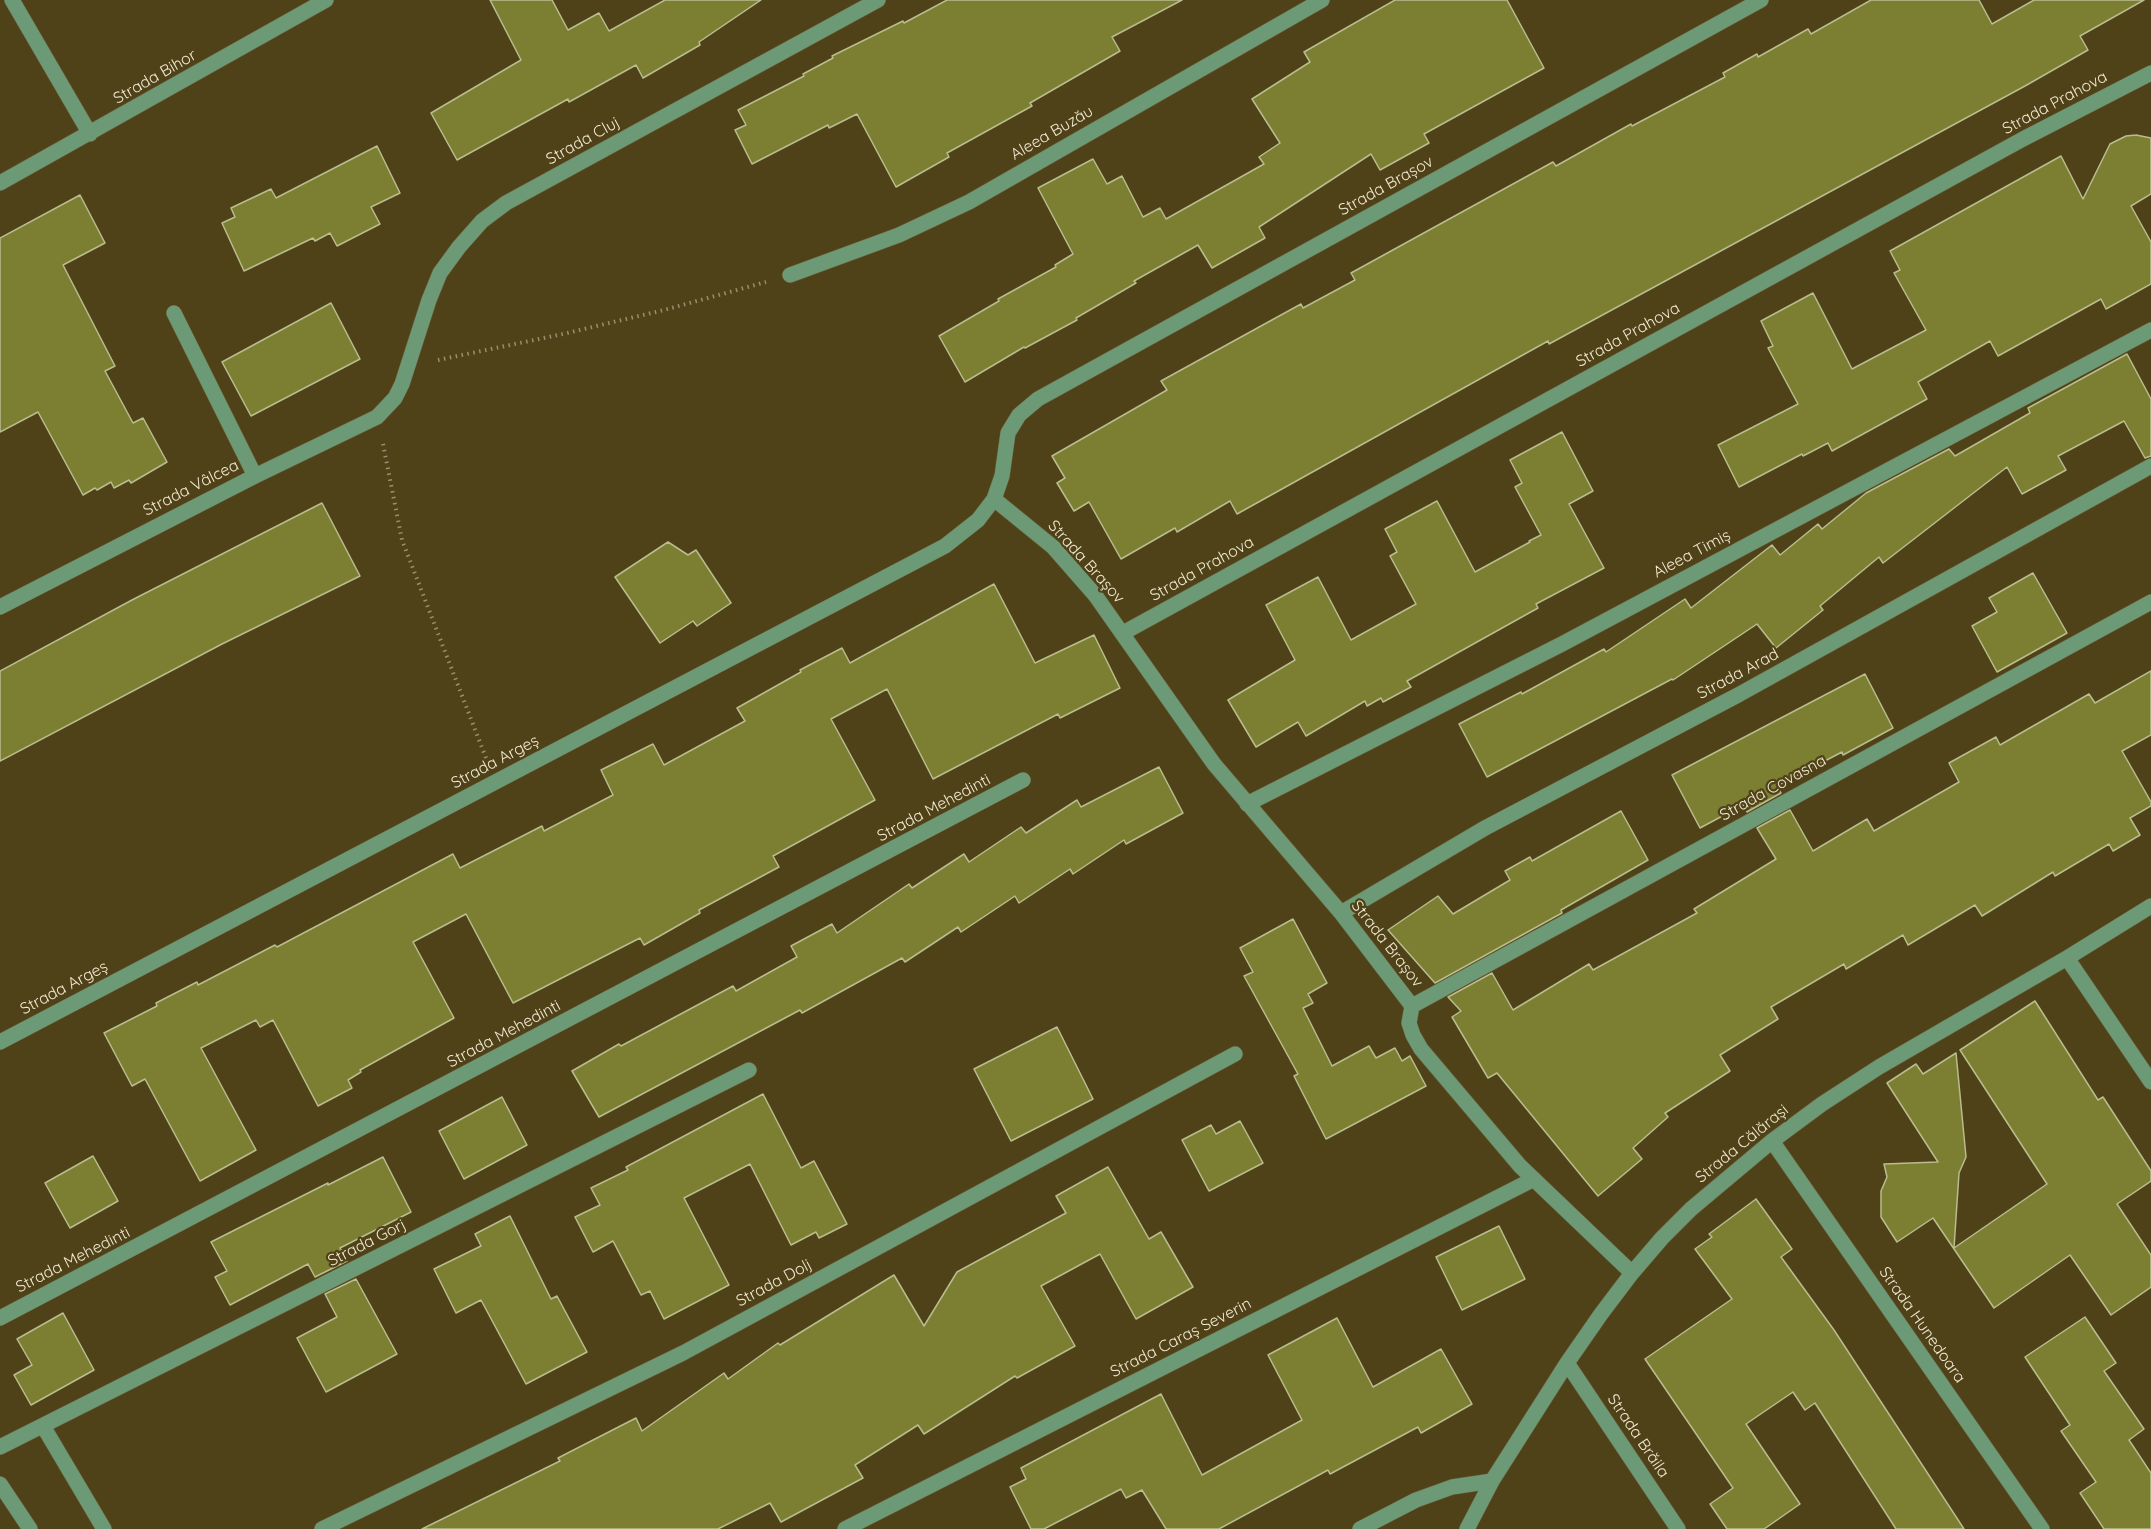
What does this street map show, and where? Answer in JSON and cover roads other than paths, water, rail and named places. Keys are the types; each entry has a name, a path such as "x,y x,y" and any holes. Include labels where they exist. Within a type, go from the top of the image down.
{"street":[{"path":"12,0 90,134"},
{"name":"Strada Bihor","path":"0,183 326,0"},
{"name":"Strada Cluj","path":"396,398 410,365 429,300 440,273 482,221 506,203 878,0"},
{"name":"Aleea Buzău","path":"790,275 899,235 969,202 1322,0"},
{"name":"Strada Brașov","path":"1632,1273 1533,1179 1501,1145 1421,1049 1409,1023 1412,1006 1341,913 1214,764 1124,633 1095,595 1053,547 994,499 1002,476 1008,433 1019,415 1038,399 1761,0"},
{"name":"Strada Prahova","path":"1124,633 2023,139 2151,73"},
{"path":"174,313 255,476"},
{"name":"Aleea Timiș","path":"1247,804 1562,644 2151,330"},
{"name":"Strada Vâlcea","path":"0,607 255,476 377,417 396,398"},
{"name":"Strada Arad","path":"1341,913 1485,828 1738,695 2151,466"},
{"name":"Strada Argeș","path":"0,1042 945,546 978,520 994,499"},
{"name":"Strada Covasna","path":"1412,1006 2151,602"},
{"name":"Strada Mehedinti","path":"0,1318 1023,780"},
{"name":"Strada Călărași","path":"1467,1529 1492,1481 1567,1363 1632,1273 1691,1209 1772,1141 1822,1104 2151,906"},
{"path":"2067,958 2151,1082"},
{"name":"Strada Dolj","path":"322,1529 683,1353 1235,1054"},
{"name":"Strada Gorj","path":"0,1448 749,1070"},
{"name":"Strada Hunedoara","path":"1772,1141 2042,1529"},
{"name":"Strada Caraș Severin","path":"846,1529 1533,1179"},
{"name":"Strada Brăila","path":"1567,1363 1678,1529"},
{"path":"43,1426 104,1529"},
{"path":"1360,1529 1416,1500 1452,1487 1492,1481"},
{"path":"0,1484 30,1529"}]}
